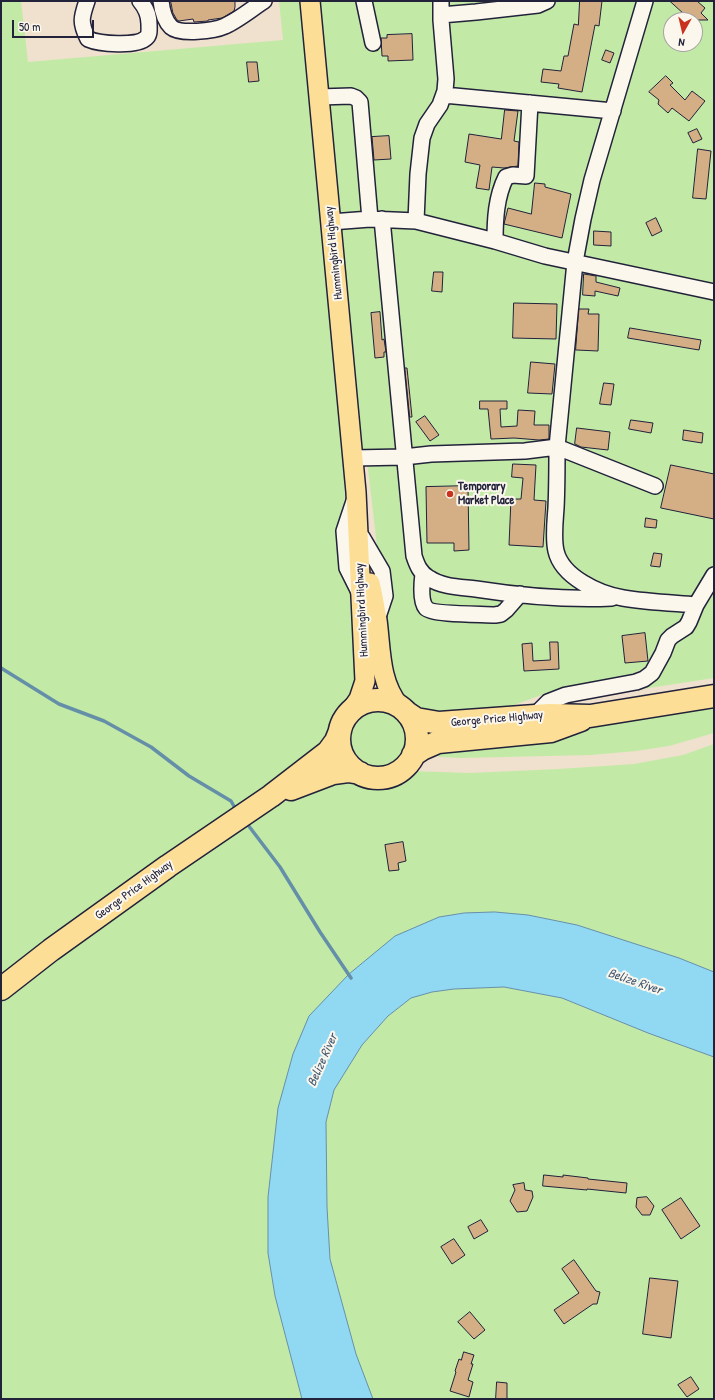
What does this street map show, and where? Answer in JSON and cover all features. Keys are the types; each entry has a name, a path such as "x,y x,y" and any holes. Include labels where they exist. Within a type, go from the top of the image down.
{"highway":[{"name":"George Price Highway","path":"403,709 416,719 439,724 549,715 590,716 710,697"},
{"path":"373,700 387,701 403,709 411,718 416,730 417,743 413,755 408,763 401,770 388,776 374,777 360,773 350,766 343,756 340,744 340,732 343,722 350,712 364,703 373,700"},
{"name":"George Price Highway","path":"413,755 438,742 551,731 590,716"},
{"name":"George Price Highway","path":"1,990 51,950 162,870 271,796 328,752 336,741 340,732"},
{"name":"George Price Highway","path":"271,796 310,783 333,773 348,771 360,773"}],"main road":[{"name":"Hummingbird Highway","path":"310,1 353,458 362,537 377,621 383,672 390,693 403,709"},
{"name":"Hummingbird Highway","path":"350,712 359,699 365,681 357,498"}],"street":[{"path":"87,1 82,13 82,27 88,39 96,42 115,44 141,41 147,37 149,30 149,15 140,1"},
{"path":"161,1 165,19 172,28 190,32 225,26 264,1"},
{"path":"364,1 373,43"},
{"path":"416,221 418,174 422,138 427,124 440,105 444,95 446,79 441,8 476,12 538,5 547,1"},
{"path":"622,598 595,589 582,582 568,572 559,560 555,539 558,476 557,447 575,262 583,219 592,180 646,1"},
{"path":"444,95 613,111"},
{"path":"319,97 352,96 360,102 376,219 414,556 423,574 430,579 451,586 503,593 586,599 622,598 696,605"},
{"path":"495,241 495,222 500,188 506,177 513,175 526,176 530,103"},
{"path":"331,222 376,219 416,221 495,241 545,256 714,292"},
{"path":"353,458 404,457 431,454 525,452 557,447 655,486"},
{"path":"423,574 423,600 425,607 431,611 444,613 501,614 520,594"},
{"path":"534,716 548,702 566,695 636,682 644,679 652,673 668,640 686,627 696,605 714,575"}],"green space":[{"path":"1,1 21,1 28,62 283,40 279,1 303,1 340,403 345,496 341,531 352,586 352,623 355,630 358,679 343,712 325,745 1,978"},
{"path":"319,1 714,1 714,678 564,701 663,667 643,668 631,676 561,688 500,710 443,715 415,709 401,696 388,667 387,623 390,599 387,569 377,546 368,469 361,445"},
{"path":"714,704 714,733 669,746 591,755 460,758 440,757 434,754 441,748"},
{"path":"379,710 390,712 403,723 406,728 408,739 406,750 395,763 390,766 379,768 368,766 355,755 352,750 350,739 352,728 363,715 368,712"},
{"path":"714,744 714,972 679,958 577,925 528,915 495,912 464,913 439,917 395,936 278,1108 268,1197 268,1253 275,1296 302,1399 1,1399 1,998 259,814 312,789 356,779 376,785 386,785 396,783 403,779 411,771 470,773 634,764 683,755"},
{"path":"504,987 562,998 648,1033 714,1057 714,1399 373,1399 356,1354 330,1259 327,1207 326,1122 334,1090 362,1045 388,1016 411,998 432,992 454,989"}],"water":[{"name":"Belize River","path":"495,912 528,915 577,925 679,958 714,972 714,1057 648,1033 562,998 504,987 454,989 432,992 411,998 388,1016 362,1045 334,1090 326,1122 327,1207 330,1259 356,1354 373,1399 302,1399 275,1296 268,1253 268,1197 278,1108 293,1054 309,1016 349,974 395,936 439,917 464,913"}],"building":[{"path":"171,1 235,1 235,7 234,11 222,18 194,22 193,19 179,21 173,13"},
{"path":"580,1 602,1 599,26 595,25 582,92 558,88 559,84 541,82 543,69 561,71 564,56 568,56 574,24 578,25"},
{"path":"670,1 697,1 705,8 702,12 682,12"},
{"path":"703,15 708,20 703,20"},
{"path":"412,34 413,60 388,61 388,56 382,56 381,38 387,38 387,35"},
{"path":"606,50 614,53 610,63 602,60"},
{"path":"247,62 257,62 259,81 249,82"},
{"path":"666,76 673,83 670,85 685,100 692,91 705,101 689,121 672,108 668,113 658,104 659,100 649,92"},
{"path":"505,110 518,111 514,141 519,142 518,166 504,168 492,167 489,190 476,188 480,165 465,162 469,134 501,139"},
{"path":"697,129 702,139 693,143 688,133"},
{"path":"389,136 391,159 374,160 372,137"},
{"path":"698,149 711,151 706,199 693,198"},
{"path":"535,183 545,184 545,187 571,194 562,238 504,224 508,208 531,214"},
{"path":"656,218 662,231 652,236 646,223"},
{"path":"594,231 611,232 611,246 594,245"},
{"path":"434,272 443,272 442,292 432,291"},
{"path":"584,274 596,276 596,282 620,288 618,296 595,291 595,296 583,295"},
{"path":"514,303 557,304 556,339 513,338"},
{"path":"579,309 589,309 588,314 599,314 598,351 576,350"},
{"path":"380,312 382,340 384,339 386,352 384,352 384,357 375,358 371,313"},
{"path":"630,328 701,340 699,350 628,338"},
{"path":"531,362 555,364 552,394 528,393"},
{"path":"405,368 407,368 412,417 410,417"},
{"path":"604,383 614,384 611,405 600,404"},
{"path":"480,401 507,401 507,409 500,409 501,427 517,426 518,410 535,411 534,425 549,425 549,439 491,439 488,409 480,409"},
{"path":"425,416 439,435 430,441 416,422"},
{"path":"631,420 653,423 651,433 629,429"},
{"path":"577,428 610,432 608,450 581,447 575,444"},
{"path":"684,430 703,433 702,443 683,440"},
{"path":"513,464 536,465 534,500 546,501 543,547 509,545 511,499 521,499 523,478 512,477"},
{"path":"671,465 714,474 714,519 661,508"},
{"path":"468,486 469,550 454,551 454,543 427,543 426,487"},
{"path":"646,518 657,520 656,528 645,527"},
{"path":"654,553 662,554 660,567 651,566"},
{"path":"645,633 648,661 625,663 622,636"},
{"path":"550,642 558,642 559,669 524,671 522,644 532,643 533,661 550,660"},
{"path":"403,842 406,861 398,863 399,870 389,871 385,845"},
{"path":"544,1175 563,1177 563,1175 627,1183 626,1193 543,1186"},
{"path":"524,1183 525,1190 532,1191 533,1197 527,1211 517,1212 510,1201 515,1190 513,1185"},
{"path":"647,1197 654,1206 650,1215 642,1215 636,1207 637,1198"},
{"path":"681,1198 700,1226 681,1239 662,1210"},
{"path":"481,1220 488,1231 474,1239 468,1227"},
{"path":"454,1239 465,1255 452,1264 441,1247"},
{"path":"574,1260 596,1291 600,1292 597,1304 593,1304 564,1324 554,1310 579,1293 562,1269"},
{"path":"650,1278 678,1281 671,1338 643,1334"},
{"path":"470,1312 485,1330 474,1339 458,1322"},
{"path":"464,1352 474,1355 468,1380 473,1382 469,1397 450,1391 459,1359 461,1360"},
{"path":"691,1377 699,1389 687,1397 678,1385"},
{"path":"497,1382 507,1383 507,1399 496,1399"}],"waterway":[{"path":"1,668 59,704 104,721 151,747 189,776 231,801 235,808"},
{"path":"248,825 280,867 320,932 351,978"}],"place":[{"name":"Temporary Market Place","path":"450,494"}]}
